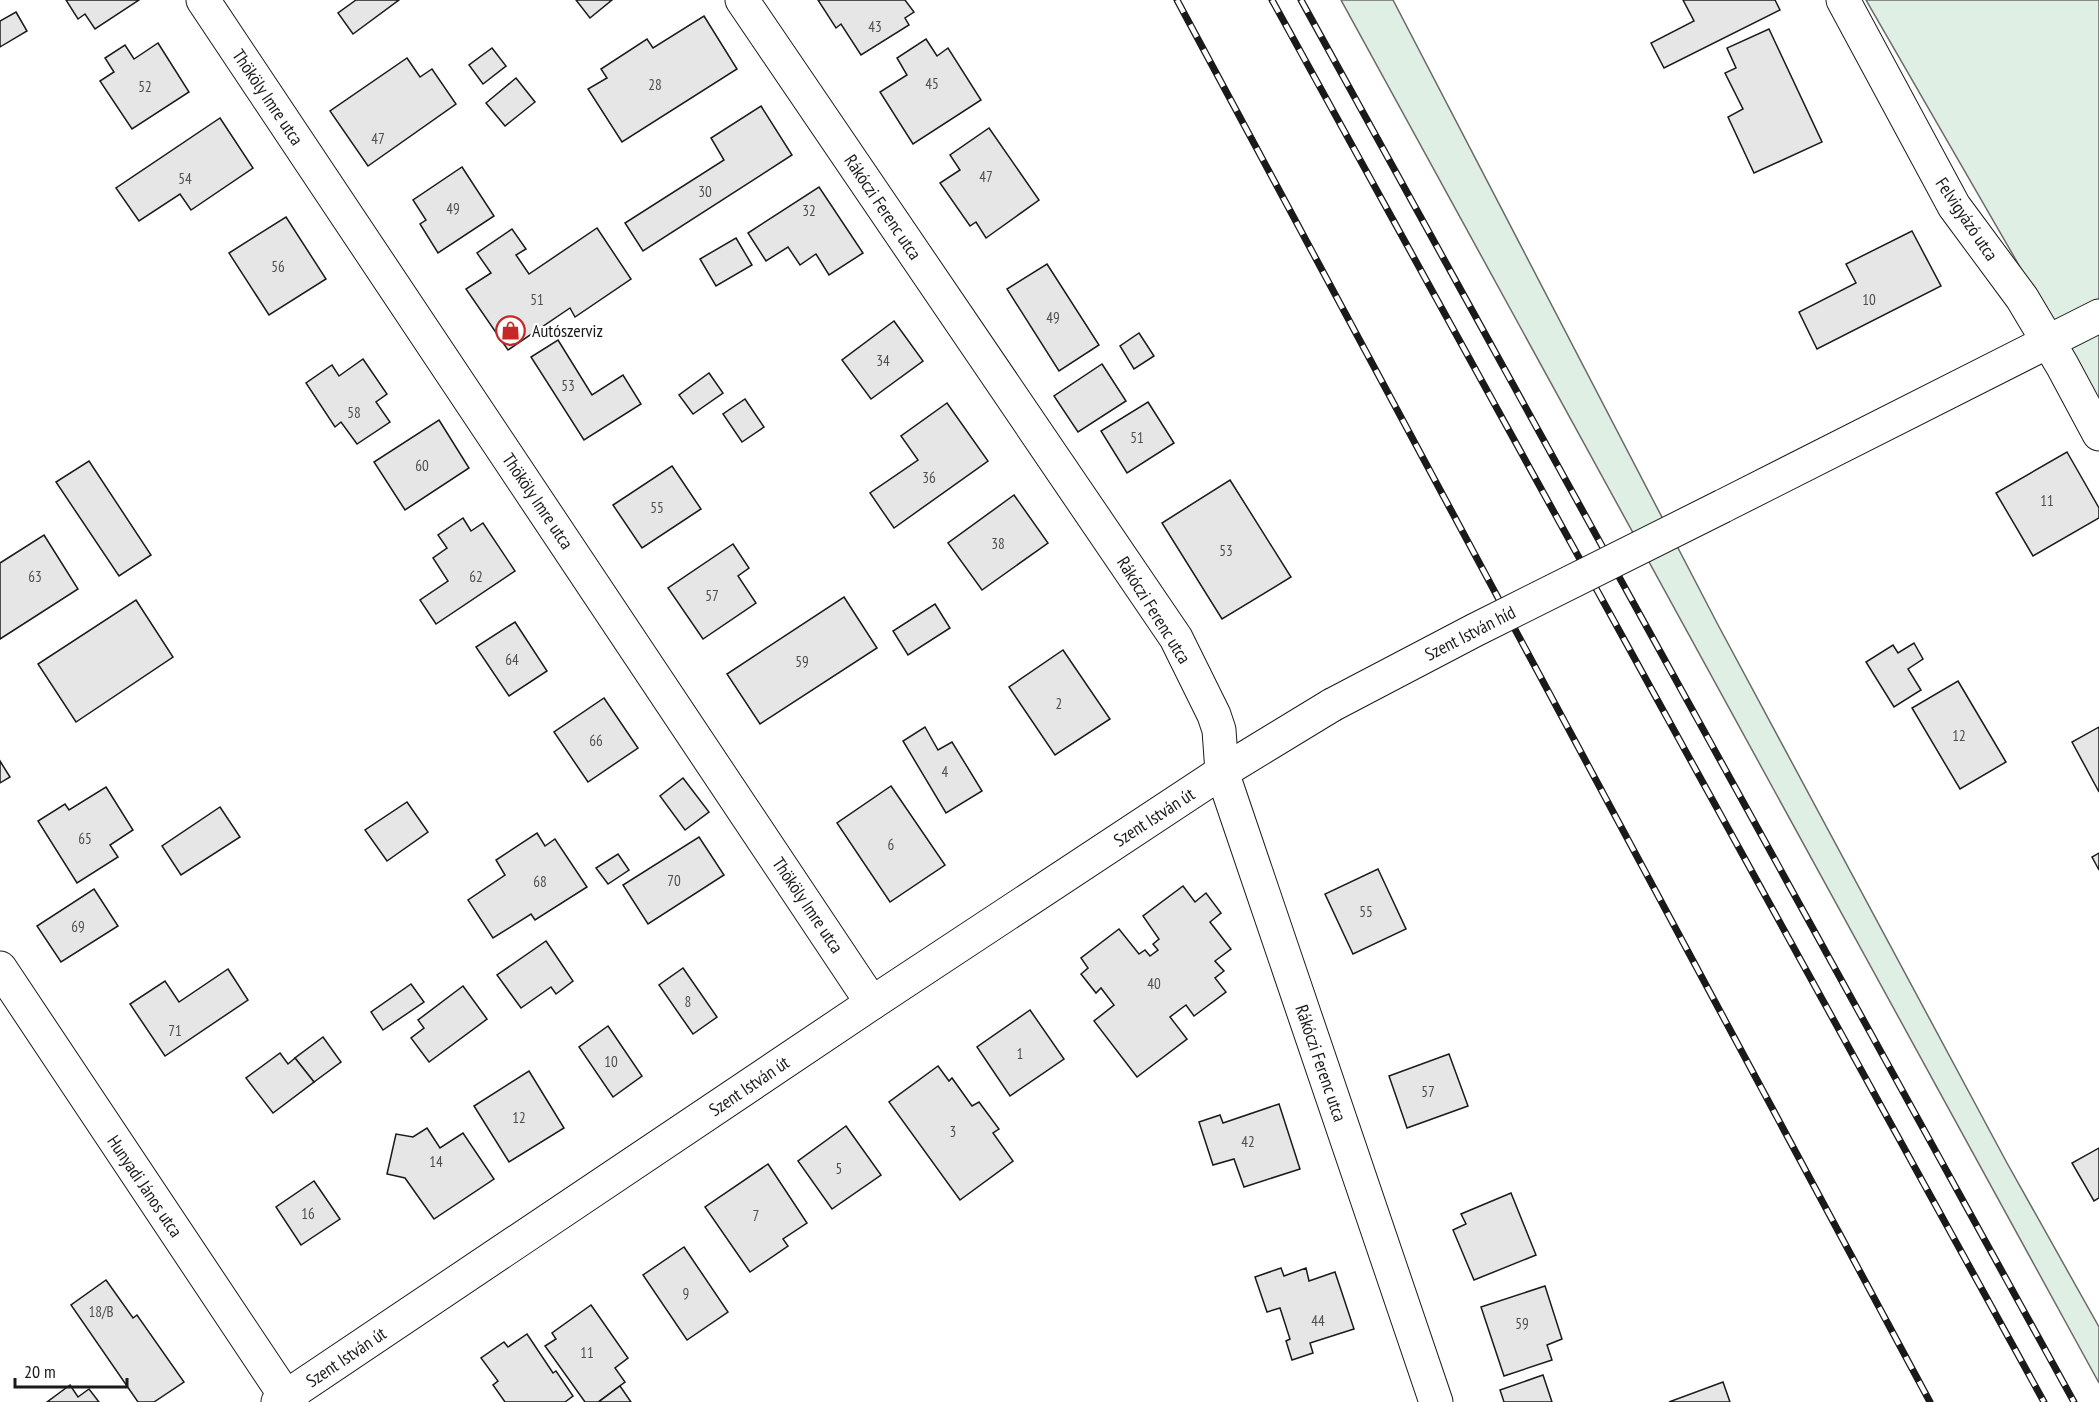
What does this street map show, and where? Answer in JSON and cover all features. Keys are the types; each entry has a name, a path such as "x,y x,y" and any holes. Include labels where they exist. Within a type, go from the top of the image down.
{"street":[{"name":"Thököly Imre utca","path":"203,0 872,1003"},
{"name":"Rákóczi Ferenc utca","path":"742,0 1176,638 1220,730 1222,772 1436,1402"},
{"name":"Felvigyázó utca","path":"1843,0 1954,206 2022,298 2099,434"},
{"path":"2048,342 2099,316"},
{"name":"Szent István híd","path":"1222,772 1332,705 1464,636 2048,342"},
{"name":"Szent István út","path":"285,1400 872,1003 1222,772"},
{"name":"Hunyadi János utca","path":"0,968 285,1400"}],"green space":[{"path":"1341,0 1393,0 1717,623 2007,1163 2099,1327 2099,1383"},
{"path":"1866,0 2099,0 2099,404"}],"building":[{"path":"66,0 139,0 95,29 85,14 78,19"},
{"path":"356,0 399,0 353,34 338,13"},
{"path":"576,0 612,0 590,18"},
{"path":"818,0 905,0 914,12 905,18 909,25 861,55 841,24 836,28"},
{"path":"1683,0 1775,0 1780,10 1664,68 1651,43 1694,21"},
{"path":"16,12 27,31 0,47 0,21"},
{"path":"704,16 737,69 622,142 588,89 607,78 601,69 647,39 653,48"},
{"path":"1769,29 1822,142 1754,173 1728,117 1743,109 1725,73 1736,68 1727,48"},
{"path":"926,39 937,56 948,48 981,100 913,144 880,92 907,75 897,58"},
{"path":"158,43 189,92 132,129 100,81 114,72 105,58 125,45 134,59"},
{"path":"492,48 506,66 483,84 469,65"},
{"path":"407,58 420,77 432,69 456,104 368,166 330,111"},
{"path":"516,78 535,102 505,126 486,103"},
{"path":"761,106 792,155 643,251 625,223 724,160 711,138"},
{"path":"220,118 253,168 191,210 180,194 139,221 116,188"},
{"path":"989,128 1039,200 986,238 976,222 970,226 940,183 960,170 950,155"},
{"path":"462,167 494,216 438,253 420,224 426,220 413,200"},
{"path":"819,187 863,253 829,275 816,254 800,265 788,247 766,261 748,233"},
{"path":"286,217 326,279 269,315 229,253"},
{"path":"597,228 631,279 575,317 570,308 508,350 466,289 491,273 477,253 512,229 526,249 516,255 529,274"},
{"path":"1912,231 1941,286 1817,349 1799,312 1856,283 1846,264"},
{"path":"736,238 752,265 716,286 700,259"},
{"path":"1047,264 1099,345 1059,371 1007,289"},
{"path":"894,321 923,361 871,399 842,360"},
{"path":"1139,333 1154,356 1134,369 1120,346"},
{"path":"558,340 592,395 623,375 641,404 584,440 531,357"},
{"path":"363,359 387,394 376,402 390,422 357,444 341,422 335,427 306,383 332,365 339,376"},
{"path":"1102,364 1126,401 1078,432 1054,396"},
{"path":"709,373 723,393 693,414 679,395"},
{"path":"745,399 764,427 742,442 723,414"},
{"path":"1148,402 1174,443 1127,473 1101,431"},
{"path":"947,403 988,461 894,528 870,493 918,460 901,436"},
{"path":"439,420 469,468 405,510 374,462"},
{"path":"2067,452 2099,508 2099,518 2033,556 1996,493"},
{"path":"89,461 151,555 119,576 56,482"},
{"path":"672,466 701,509 642,548 613,505"},
{"path":"1230,480 1291,577 1222,619 1162,523"},
{"path":"1014,495 1048,543 982,590 948,543"},
{"path":"463,518 471,531 483,523 515,571 436,624 420,600 448,581 433,558 447,548 438,535"},
{"path":"44,535 78,589 0,639 0,563"},
{"path":"733,544 749,568 738,576 756,603 703,639 668,588"},
{"path":"844,597 877,648 760,724 727,674"},
{"path":"136,600 173,657 76,722 38,664"},
{"path":"935,604 950,628 908,655 893,631"},
{"path":"515,622 547,671 509,696 476,647"},
{"path":"1914,643 1923,659 1908,669 1921,690 1894,707 1866,662 1893,645 1898,653"},
{"path":"1063,650 1110,719 1055,755 1009,687"},
{"path":"1958,681 2006,762 1960,789 1912,708"},
{"path":"604,698 638,748 588,782 554,732"},
{"path":"925,727 938,750 952,742 982,791 946,813 903,741"},
{"path":"2099,727 2099,792 2072,742"},
{"path":"0,761 10,777 0,783"},
{"path":"683,778 709,812 685,830 660,796"},
{"path":"891,786 945,865 890,902 837,823"},
{"path":"106,787 133,830 110,845 118,857 77,883 38,821 65,804 69,810"},
{"path":"407,802 428,832 387,861 365,830"},
{"path":"220,807 240,837 181,875 162,846"},
{"path":"537,833 545,846 555,839 587,887 535,920 531,914 493,938 468,900 505,875 496,860"},
{"path":"699,837 724,875 648,924 623,885"},
{"path":"2099,853 2099,870 2092,857"},
{"path":"618,854 629,870 608,884 596,868"},
{"path":"1378,869 1406,929 1353,954 1325,894"},
{"path":"1183,886 1195,902 1206,893 1221,913 1210,922 1231,949 1215,961 1224,971 1215,978 1226,992 1194,1016 1186,1005 1170,1017 1187,1039 1137,1077 1094,1021 1114,1005 1101,988 1096,993 1081,974 1088,968 1081,958 1119,929 1139,954 1145,950 1150,956 1158,950 1153,944 1159,939 1143,916"},
{"path":"94,889 118,926 61,962 37,926"},
{"path":"546,941 573,981 556,994 551,987 521,1008 497,975"},
{"path":"683,968 717,1017 693,1034 659,985"},
{"path":"228,969 248,1000 165,1056 130,1004 165,981 179,1002"},
{"path":"411,984 424,1002 383,1030 371,1012"},
{"path":"463,986 487,1019 429,1062 411,1038 424,1028 418,1020"},
{"path":"1030,1010 1064,1059 1010,1096 977,1047"},
{"path":"608,1026 642,1076 613,1097 579,1047"},
{"path":"323,1037 341,1062 314,1082 295,1058"},
{"path":"280,1053 288,1064 295,1058 314,1082 273,1113 246,1078"},
{"path":"1449,1054 1468,1106 1407,1128 1389,1076"},
{"path":"938,1066 949,1081 952,1078 972,1106 979,1102 999,1129 993,1133 1013,1161 960,1200 889,1102"},
{"path":"529,1071 564,1128 509,1162 474,1106"},
{"path":"1279,1104 1300,1169 1244,1187 1234,1159 1213,1165 1199,1122 1220,1115 1223,1123"},
{"path":"846,1126 881,1175 832,1209 798,1161"},
{"path":"427,1128 440,1148 463,1133 494,1179 434,1219 405,1178 387,1174 396,1134 413,1137"},
{"path":"2099,1148 2099,1198 2094,1201 2072,1163"},
{"path":"768,1164 807,1223 783,1239 788,1246 750,1272 705,1207"},
{"path":"314,1181 340,1219 301,1245 276,1207"},
{"path":"1511,1193 1536,1255 1474,1280 1453,1230 1466,1224 1461,1214"},
{"path":"684,1247 728,1312 687,1340 643,1275"},
{"path":"1281,1268 1284,1276 1306,1268 1309,1281 1335,1272 1354,1329 1310,1343 1313,1353 1292,1360 1286,1341 1290,1339 1280,1308 1267,1312 1255,1277"},
{"path":"106,1280 133,1318 137,1315 184,1382 154,1402 138,1402 71,1305"},
{"path":"1545,1286 1562,1339 1547,1345 1552,1360 1504,1376 1481,1307"},
{"path":"591,1305 628,1358 615,1368 625,1382 598,1402 585,1402 545,1346 556,1339 552,1333"},
{"path":"527,1334 553,1373 556,1371 573,1396 565,1402 505,1402 493,1385 498,1381 481,1358 504,1342 508,1347"},
{"path":"1543,1375 1552,1402 1504,1402 1500,1390"},
{"path":"1723,1382 1730,1402 1669,1402"},
{"path":"70,1385 78,1397 89,1389 99,1402 47,1402"},
{"path":"620,1386 631,1402 600,1401"}],"railway":[{"path":"1177,0 1930,1402"},
{"path":"1272,0 2044,1402"},
{"path":"1301,0 2074,1402"}],"place":[{"name":"Autószerviz","path":"511,330"}]}
